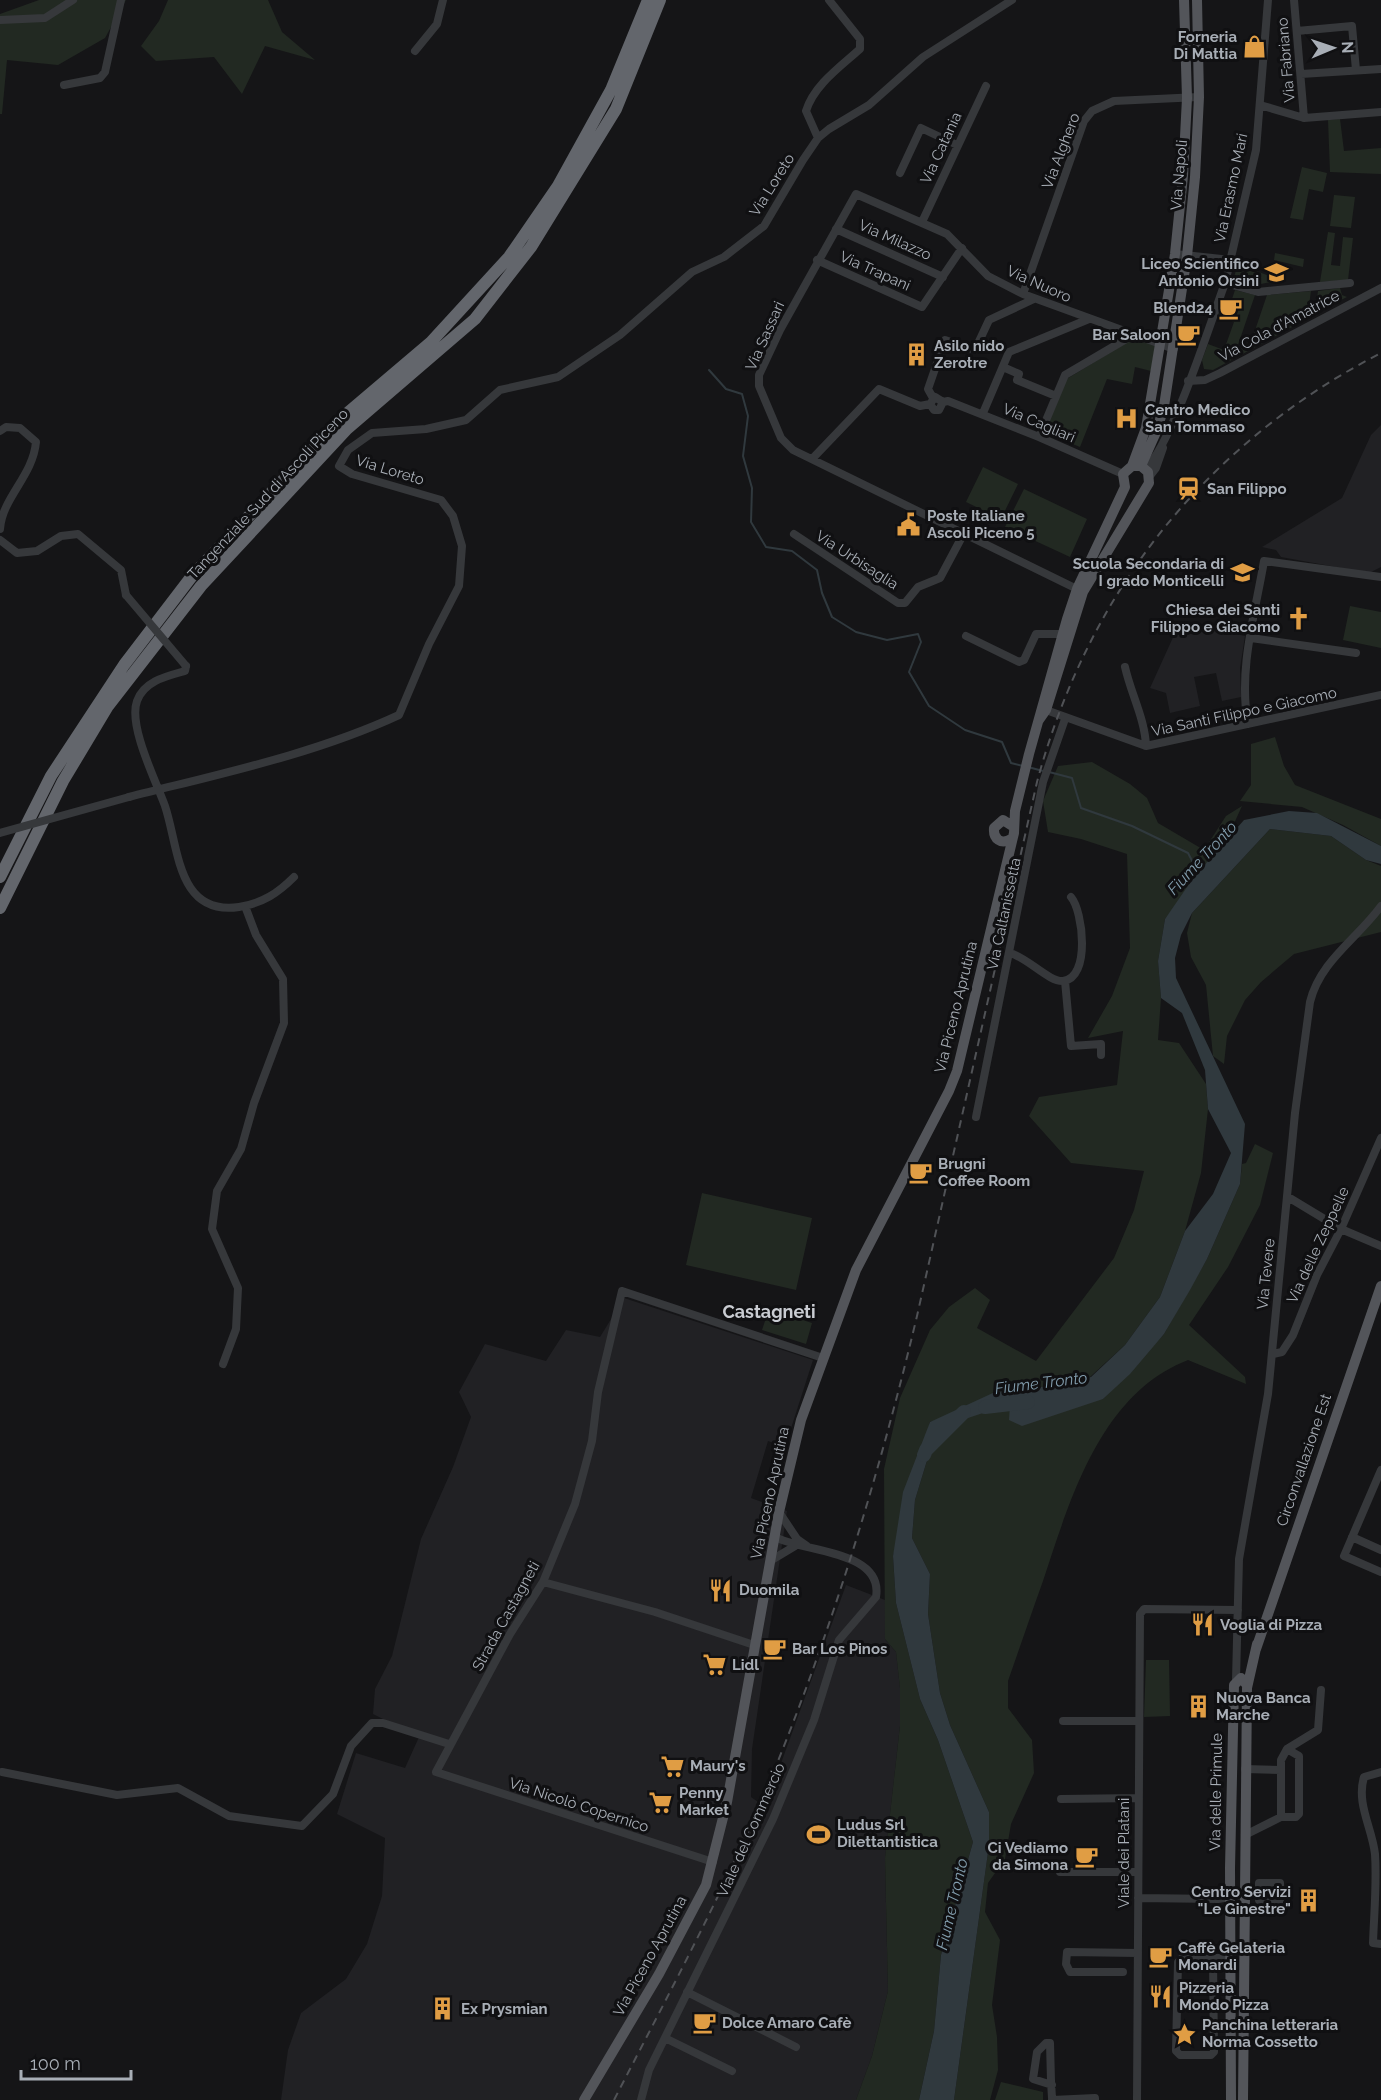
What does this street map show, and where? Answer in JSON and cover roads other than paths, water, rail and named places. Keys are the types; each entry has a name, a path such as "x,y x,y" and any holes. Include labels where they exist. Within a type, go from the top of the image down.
{"highway":[{"name":"Tangenziale Sud di Ascoli Piceno","path":"0,877 51,776 124,665 192,576 345,415 431,342 509,257 558,186 611,90 648,0"},
{"name":"Tangenziale Sud di Ascoli Piceno","path":"0,908 63,781 108,706 201,586 347,429 476,319 531,248 616,109 660,0"}],"main road":[{"name":"Via Napoli","path":"1142,469 1146,428 1175,254 1183,176 1187,98 1184,0"},
{"name":"Via Napoli","path":"1142,469 1158,430 1164,406 1187,256 1195,177 1199,97 1197,0"},
{"name":"Via Erasmo Mari","path":"1039,720 1046,710 1083,592 1128,520 1142,491 1149,483 1142,469 1123,474"},
{"path":"1123,474 1125,487 1134,492 1142,491"},
{"name":"Via Erasmo Mari","path":"1011,824 1062,634 1077,589 1125,487"},
{"path":"999,822 1011,824 1008,840 996,838 994,828 999,822"},
{"name":"Via Piceno Aprutina","path":"584,2100 659,1974 706,1885 727,1802 779,1512 801,1420 856,1270 949,1091 971,1015 999,892 1008,840"},
{"name":"Circonvallazione Est","path":"1241,1681 1257,1644 1381,1286"},
{"name":"Via delle Primule","path":"1241,1681 1245,1769 1243,2100"},
{"name":"Via delle Primule","path":"1231,2100 1232,1743 1241,1681"}],"street":[{"path":"0,20 45,18 73,0"},
{"path":"63,85 100,78 105,72 121,0"},
{"path":"415,51 437,24 443,0"},
{"path":"818,138 806,111 809,101 823,82 860,50 860,39 829,0"},
{"name":"Via Loreto","path":"0,833 297,751 373,727 399,715 429,644 459,586 462,546 453,516 441,501 379,480 352,474 339,466 348,450 372,433 426,429 466,420 500,390 558,377 620,335 692,272 723,257 764,226 818,138 869,105 923,57 1012,0"},
{"name":"Via Erasmo Mari","path":"1142,469 1152,462 1166,436 1225,283 1256,150 1268,0"},
{"name":"Via Fabriano","path":"1294,0 1304,118"},
{"path":"1297,30 1352,26 1356,70"},
{"path":"1301,74 1381,69"},
{"name":"Via Catania","path":"922,222 986,86"},
{"path":"1187,98 1199,97"},
{"name":"Via Alghero","path":"1023,294 1084,122 1092,111 1114,101 1187,98"},
{"path":"1260,105 1304,118 1381,112"},
{"path":"900,173 921,128 957,145"},
{"name":"Via Nuoro","path":"856,194 947,234 988,276 1023,294 1161,346"},
{"name":"Via Sassari","path":"856,194 817,260 759,375 759,386 781,438 793,450 1077,589"},
{"name":"Via Milazzo","path":"836,229 943,276"},
{"path":"943,276 962,248"},
{"path":"1175,254 1231,260"},
{"name":"Via Trapani","path":"817,260 922,307 943,276"},
{"path":"1225,283 1258,292 1350,283"},
{"name":"Via Cola d'Amatrice","path":"1188,381 1205,380 1220,373 1381,288"},
{"path":"931,401 928,389 945,340 975,350 989,320 1034,299"},
{"path":"983,413 1009,352 1089,319"},
{"path":"1039,437 1065,375 1132,335"},
{"path":"1161,346 1174,349"},
{"path":"1003,367 1019,374 1017,380 1056,396"},
{"name":"Via Cagliari","path":"813,458 879,389 920,406 931,401 937,410 941,409 943,402 948,401 983,413 1123,474"},
{"path":"1164,406 1170,410 1177,410"},
{"path":"0,431 6,427 20,428 36,442 34,458 1,517 0,529"},
{"name":"Via Urbisaglia","path":"794,534 898,603 909,601 918,587 940,578 964,533"},
{"path":"0,540 17,554 37,551 61,536 78,534 121,570 126,595 186,666 185,671 161,678 145,689 135,710 136,727 169,818 180,869 195,893 209,906 219,909 245,906 275,895 294,877"},
{"path":"1248,724 1244,694 1264,561 1381,577"},
{"path":"966,636 1019,662 1024,660 1036,634 1062,634"},
{"path":"1251,638 1356,653"},
{"path":"1125,667 1132,698 1145,732 1146,746"},
{"name":"Via Santi Filippo e Giacomo","path":"1046,710 1065,719 1146,746 1381,695"},
{"name":"Via Caltanissetta","path":"976,1117 1043,782 1065,719"},
{"path":"1010,953 1021,956 1055,980 1065,981 1073,977 1079,968 1082,955 1078,905 1071,897"},
{"path":"222,1364 236,1329 238,1288 212,1229 218,1191 241,1149 254,1103 284,1023 283,979 256,935 245,906"},
{"name":"Via Tevere","path":"1241,1681 1238,1610 1239,1558 1264,1423 1295,1113 1313,988 1327,966 1381,906"},
{"path":"1065,981 1071,1046 1101,1044 1101,1055"},
{"name":"Via delle Zeppelle","path":"1272,1354 1282,1352 1287,1346 1317,1275 1341,1229 1381,1138"},
{"path":"1288,1197 1341,1229 1381,1246"},
{"name":"Strada Castagneti","path":"436,1772 510,1634 543,1582 575,1504 589,1453 598,1392 622,1291 823,1358"},
{"path":"1381,1470 1344,1556 1381,1572"},
{"path":"770,1561 796,1542 779,1512"},
{"name":"Viale del Commercio","path":"640,2100 649,2070 773,1819 813,1720 839,1640 876,1597 876,1583 871,1573 856,1562 775,1537"},
{"path":"1352,1537 1381,1550"},
{"path":"543,1582 655,1612 754,1645"},
{"name":"Viale dei Platani","path":"1137,2100 1139,1621 1144,1609 1238,1610"},
{"path":"1281,1817 1281,1770 1285,1750 1318,1730 1321,1690"},
{"path":"1063,1721 1138,1721"},
{"path":"2,1772 117,1795 178,1788 229,1816 302,1826 333,1794 351,1746 372,1723 383,1722 449,1744"},
{"path":"1245,1835 1281,1817 1296,1817 1299,1814 1301,1741"},
{"path":"1285,1750 1294,1751 1299,1756"},
{"name":"Via delle Primule","path":"1245,1769 1281,1770"},
{"name":"Via Nicolò Copernico","path":"436,1772 713,1862"},
{"path":"1381,1772 1364,1777 1360,1791 1371,1827 1375,1856 1373,1943 1381,1944"},
{"path":"1061,1799 1138,1798"},
{"path":"1060,1872 1137,1872"},
{"path":"1138,1898 1218,1899 1244,1892 1259,1892"},
{"path":"1123,1972 1070,1972 1066,1964 1067,1952 1138,1953"},
{"path":"1213,1958 1214,2052 1211,2055 1180,2055 1176,2051 1178,1962 1182,1958 1213,1958 1231,1958"},
{"path":"687,1992 796,2047"},
{"path":"1215,2020 1243,2020"},
{"path":"665,2038 732,2071"},
{"path":"1052,2085 1034,2079 1037,2052 1046,2043 1050,2043 1052,2085 1052,2099 1095,2098 1095,2100"}],"waterway":[{"path":"709,370 726,389 742,394 748,416 743,456 752,488 751,522 766,547 792,551 817,570 822,593 832,617 856,632 887,640 918,634 921,642 909,672 929,706 965,730 1002,742 1011,763 1023,766"},
{"path":"1028,767 1043,771"},
{"path":"1049,772 1072,778 1081,808 1132,826 1188,853 1199,874"},
{"name":"Fiume Tronto","path":"985,1407 1028,1402"},
{"name":"Fiume Tronto","path":"924,1455 926,1450 964,1412"}],"railway":[{"path":"614,2100 692,1949 747,1834 788,1737 831,1619 869,1499 902,1377 1037,782 1059,713 1088,647 1122,586 1163,530 1209,478 1261,431 1318,389 1381,353"}],"place":[{"name":"Forneria Di Mattia","path":"1255,46"},
{"name":"Liceo Scientifico Antonio Orsini","path":"1277,273"},
{"name":"Blend24","path":"1231,308"},
{"name":"Bar Saloon","path":"1188,335"},
{"name":"Asilo nido Zerotre","path":"916,355"},
{"name":"Centro Medico San Tommaso","path":"1127,419"},
{"name":"San Filippo","path":"1189,489"},
{"name":"Poste Italiane Ascoli Piceno 5","path":"909,525"},
{"name":"Scuola Secondaria di I grado Monticelli","path":"1242,573"},
{"name":"Chiesa dei Santi Filippo e Giacomo","path":"1298,619"},
{"name":"Brugni Coffee Room","path":"920,1173"},
{"name":"Duomila","path":"721,1590"},
{"name":"Voglia di Pizza","path":"1202,1625"},
{"name":"Bar Los Pinos","path":"774,1649"},
{"name":"Lidl","path":"714,1665"},
{"name":"Nuova Banca Marche","path":"1198,1707"},
{"name":"Maury's","path":"672,1766"},
{"name":"Penny Market","path":"661,1802"},
{"name":"Ludus Srl Dilettantistica","path":"819,1834"},
{"name":"Ci Vediamo da Simona","path":"1086,1857"},
{"name":"Centro Servizi \"Le Ginestre\"","path":"1309,1901"},
{"name":"Caffè Gelateria Monardi","path":"1160,1957"},
{"name":"Pizzeria Mondo Pizza","path":"1161,1997"},
{"name":"Ex Prysmian","path":"443,2009"},
{"name":"Dolce Amaro Cafè","path":"704,2023"},
{"name":"Panchina letteraria Norma Cossetto","path":"1184,2034"}],"district":[{"name":"Castagneti","path":"769,1311"}]}
